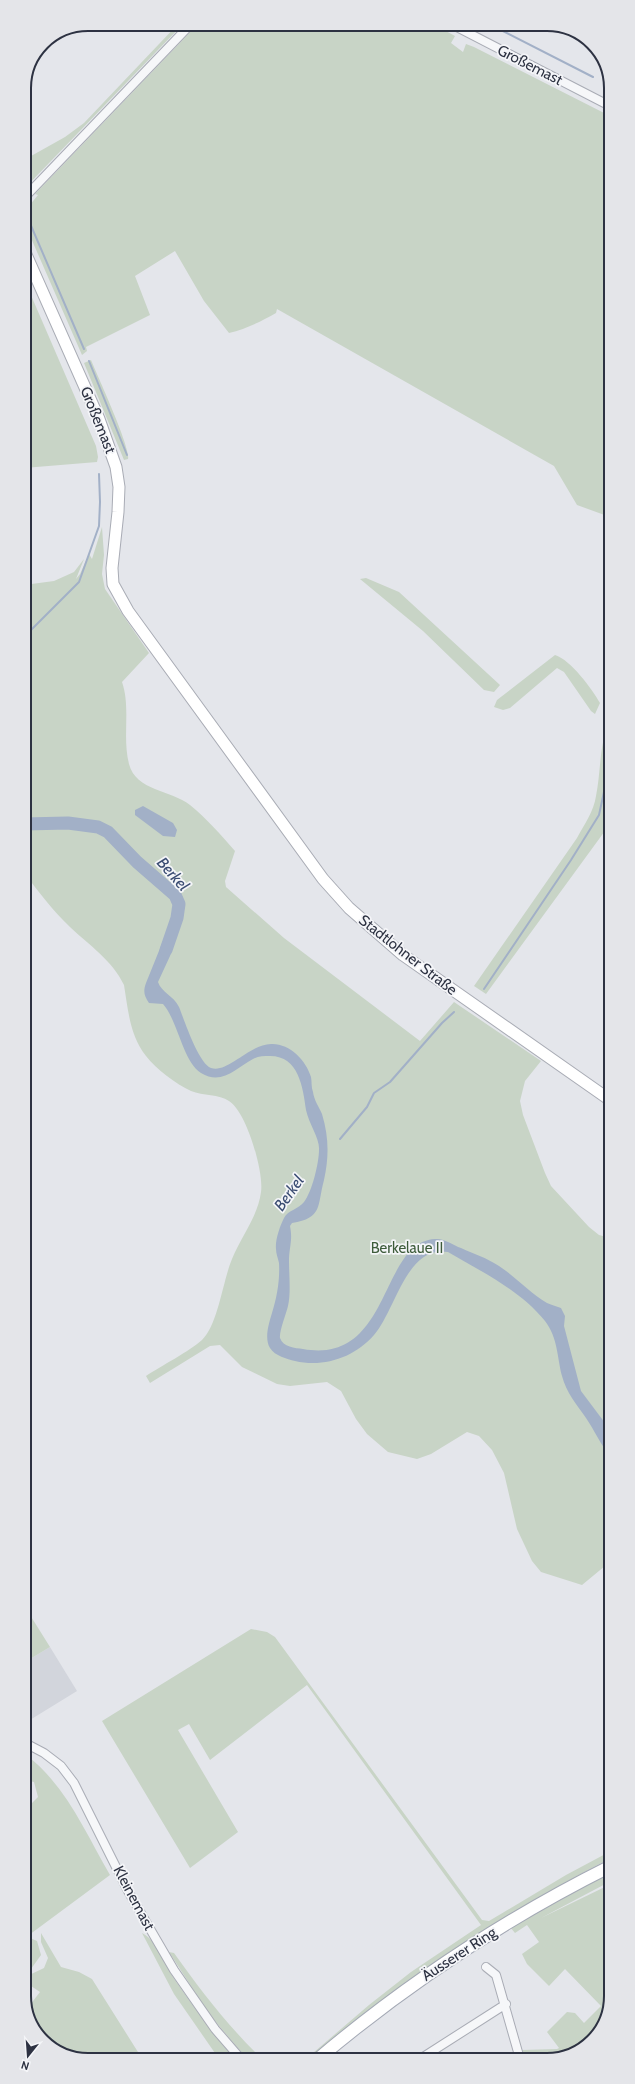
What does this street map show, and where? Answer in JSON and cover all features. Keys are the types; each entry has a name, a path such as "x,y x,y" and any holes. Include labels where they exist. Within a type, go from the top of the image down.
{"main road":[{"name":"Äusserer Ring","path":"325,2053 381,2007 473,1944 521,1914 604,1870"}],"street":[{"path":"31,191 184,31"},
{"name":"Großemast","path":"465,31 604,103"},
{"name":"Großemast","path":"31,266 96,412 116,467 119,488 112,568 113,584"},
{"name":"Stadtlohner Straße","path":"113,584 128,612 323,879 349,908 403,955 604,1096"},
{"name":"Kleinemast","path":"31,1746 44,1753 61,1766 74,1783 128,1891 174,1970 215,2029 235,2053"},
{"path":"486,1967 496,1975 506,2004 518,2053"},
{"path":"432,2053 506,2004"}],"shaded area":[{"path":"50,1647 77,1691 31,1719 31,1658"}],"green space":[{"path":"171,31 176,31 31,182 31,156 65,137 84,123"},
{"path":"191,31 446,31 455,36 451,43 463,52 466,44 474,47 604,113 604,515 577,505 554,466 277,309 276,313 259,322 229,333 204,301 175,251 135,276 150,315 86,347 87,351 82,355 31,238 31,204 38,195 35,194"},
{"path":"31,295 96,446 98,457 97,462 31,467"},
{"path":"91,360 119,427 128,452 128,459 124,460 84,363"},
{"name":"Berkelaue II","path":"102,527 104,555 102,574 105,589 149,653 122,682 126,702 126,743 129,764 133,773 146,785 182,800 190,805 208,821 235,851 225,881 226,887 284,938 420,1041 454,1002 541,1061 525,1081 520,1101 523,1115 551,1186 589,1227 599,1235 604,1236 604,1567 582,1585 541,1572 532,1561 517,1529 504,1473 492,1450 479,1436 467,1432 431,1454 417,1459 388,1452 367,1434 356,1419 341,1391 327,1382 290,1386 277,1384 242,1367 220,1345 210,1346 150,1383 146,1376 190,1349 202,1340 208,1333 216,1313 232,1259 256,1210 261,1192 261,1183 260,1171 253,1144 248,1130 236,1107 225,1099 196,1093 185,1088 167,1076 150,1061 136,1040 128,1013 124,985 119,976 100,954 70,927 46,901 31,882 31,584 54,581 74,572 84,559 76,579 80,574 89,554 92,559"},
{"path":"366,578 399,592 500,685 494,692 484,690 423,631 360,579"},
{"path":"555,655 568,663 592,690 600,703 595,714 591,711 564,672 557,668 510,708 503,710 494,707 497,700"},
{"path":"604,738 604,832 486,994 474,986 577,838 591,812 598,787"},
{"path":"31,1617 50,1647 31,1658"},
{"path":"251,1629 267,1632 275,1637 482,1920 489,1921 566,1875 604,1855 604,1862 530,1902 454,1950 346,2029 317,2053 313,2053 369,2005 411,1972 481,1925 307,1685 210,1760 189,1724 178,1730 238,1832 190,1868 102,1721"},
{"path":"31,1759 52,1780 74,1810 110,1875 31,1934 31,1804 38,1797 34,1782 31,1781"},
{"path":"604,1876 604,1885 541,1918 604,1887 603,2007 592,2031 579,2043 569,2049 554,2053 523,2053 522,2050 559,2048 547,2032 567,2012 575,2013 584,2023 601,2006 565,1969 549,1986 527,1964 522,1954 539,1942 527,1925 515,1933 510,1927"},
{"path":"41,1933 61,1967 79,1972 92,1979 139,2053 85,2053 73,2051 56,2043 45,2033 35,2018 31,2003 40,1992 31,1986 31,1974 44,1968 48,1958 41,1942"},
{"path":"142,1933 157,1947 175,1980 211,2030 230,2053 215,2053 174,1994"},
{"path":"31,1938 37,1941 41,1955 31,1969"},
{"path":"169,1952 174,1953 216,2008 256,2053 242,2053 209,2014"}],"water":[{"path":"143,806 173,823 177,830 175,837 163,836 135,815 135,810"},
{"path":"167,931 176,937 170,956 158,982 162,989 177,1003 196,1050 206,1064 211,1068 217,1069 224,1067 263,1045 278,1044 296,1054 309,1071 314,1098 322,1114 327,1139 326,1172 319,1204 314,1214 302,1221 292,1223 290,1226 290,1284 288,1306 280,1338 282,1341 286,1345 296,1348 332,1349 353,1339 369,1322 403,1260 417,1245 435,1239 445,1241 494,1263 541,1299 549,1304 561,1308 565,1316 564,1326 581,1391 604,1422 604,1447 566,1387 562,1376 555,1341 545,1321 524,1300 500,1282 448,1252 434,1253 422,1258 412,1269 382,1324 374,1335 366,1343 348,1355 328,1362 306,1363 285,1358 272,1351 268,1344 267,1335 279,1282 279,1263 276,1249 277,1237 286,1215 302,1204 307,1197 318,1162 318,1141 307,1115 301,1083 293,1067 287,1061 280,1057 270,1056 253,1059 235,1071 222,1077 216,1078 201,1073 195,1068 185,1051 173,1020 163,1004 149,1003 144,993 146,983"}],"waterway":[{"path":"503,31 593,77"},
{"path":"31,226 84,349"},
{"path":"89,361 127,455"},
{"path":"31,630 79,582 99,526 99,474"},
{"path":"484,989 571,860 599,815 604,792"},
{"name":"Berkel","path":"31,824 68,823 98,827 108,832 137,862 175,895 179,904 177,918 166,950"},
{"path":"340,1139 367,1107 374,1093 390,1082 442,1023 454,1012"}]}
